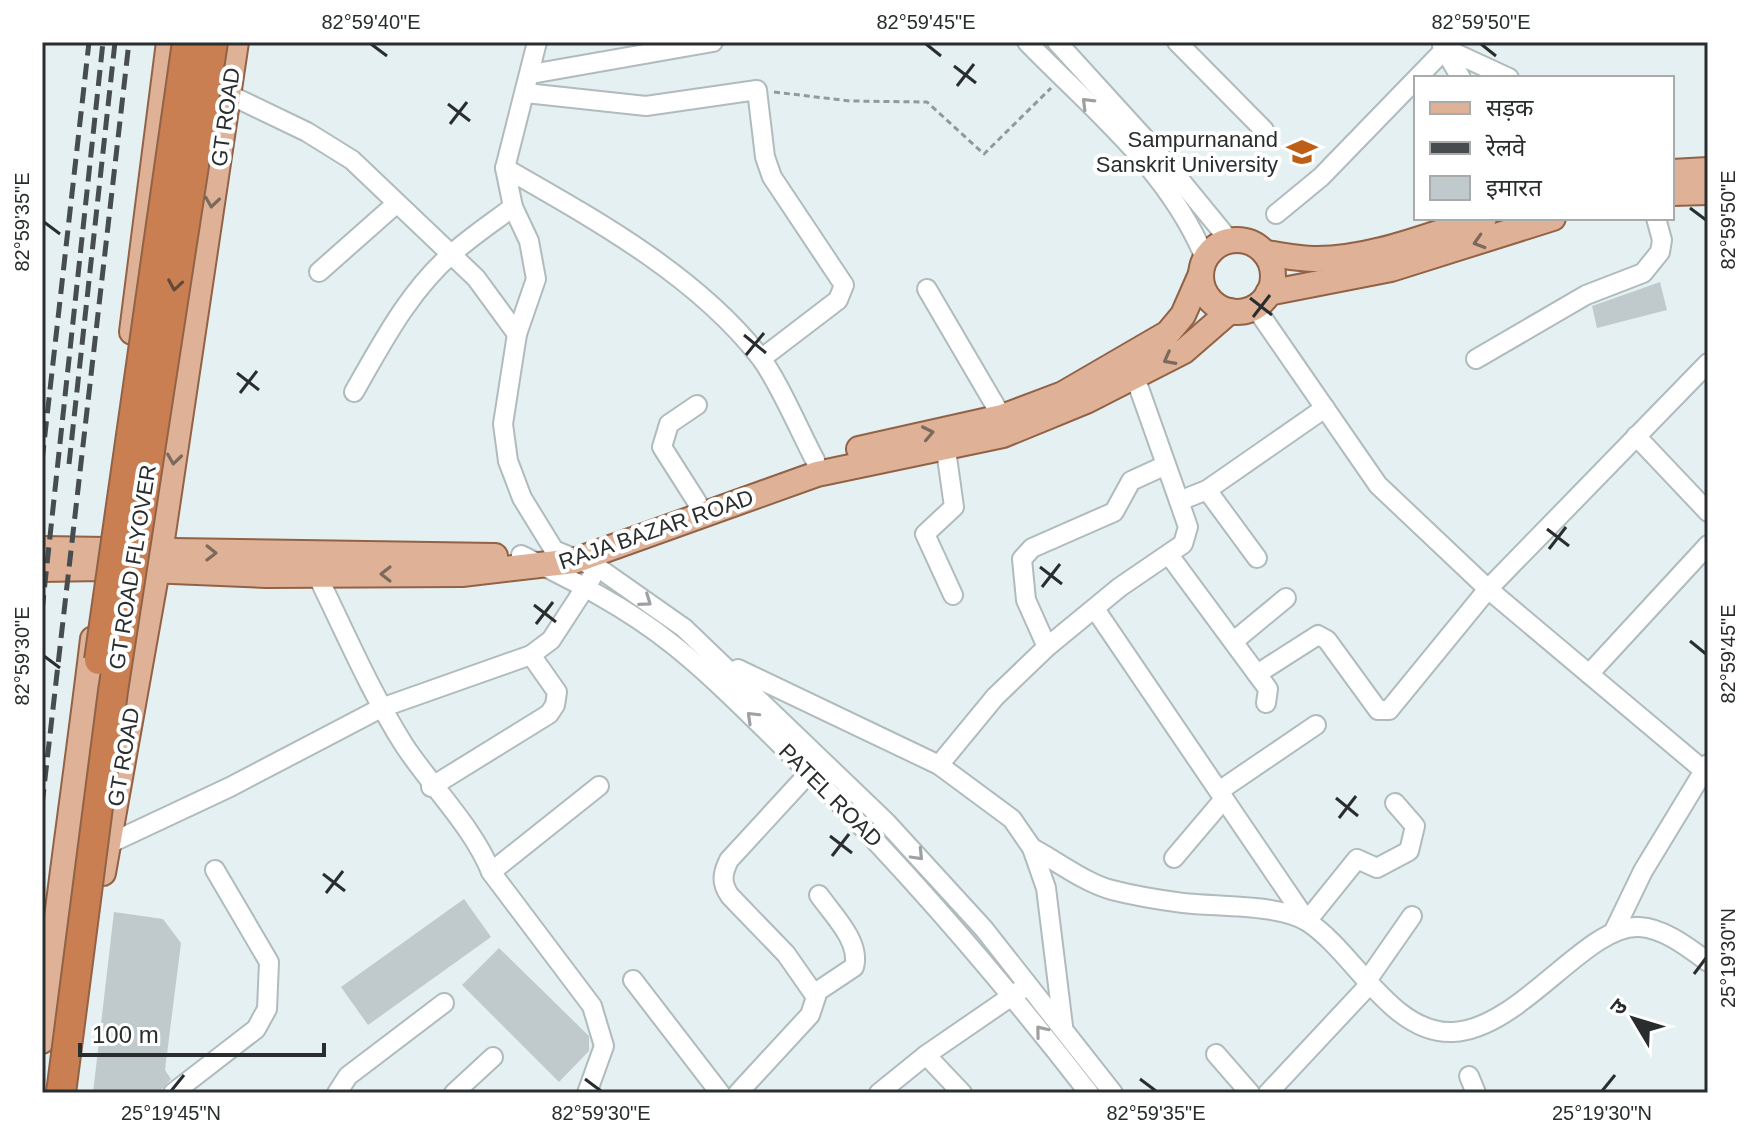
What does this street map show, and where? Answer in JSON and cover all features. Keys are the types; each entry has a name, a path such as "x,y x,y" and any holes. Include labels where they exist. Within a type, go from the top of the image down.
{"highway":[{"name":"GT ROAD FLYOVER","path":"42,1089 187,42"},
{"name":"GT ROAD FLYOVER","path":"61,1093 113,691 213,42"}],"main road":[{"name":"GT ROAD","path":"42,1041 61,866 78,767 169,42"},
{"name":"GT ROAD","path":"75,1093 107,845 158,561 236,42"},
{"path":"1674,172 1706,175"},
{"path":"1674,192 1706,175"},
{"path":"1477,220 1386,248 1359,264 1313,287 1230,311 1209,298 1203,266 1220,244 1230,241 1248,242 1265,253 1359,264 1545,220"},
{"path":"1262,300 1272,273 1265,253"},
{"name":"RAJA BAZAR ROAD","path":"158,561 521,555 557,559 697,502 815,460 1002,417 1063,394 1152,345 1183,315 1203,266"},
{"name":"RAJA BAZAR ROAD","path":"42,549 103,558 317,575 462,574 557,559 848,465 946,450 1003,435 1135,377 1184,351 1230,311"},
{"name":"RAJA BAZAR ROAD","path":"42,569 103,558"}],"street":[{"path":"537,42 505,168 513,207 529,241 536,279 517,334 503,424 508,461 522,498 557,559"},
{"path":"531,74 713,42"},
{"path":"1027,42 1150,166 1191,224 1203,266"},
{"path":"1057,42 1230,241"},
{"path":"1177,42 1264,130"},
{"path":"1445,44 1460,76"},
{"path":"1445,44 1505,76"},
{"path":"1415,76 1445,44"},
{"path":"1276,214 1321,177 1414,77"},
{"path":"526,93 646,106 757,90 765,157 772,177 844,285 838,300 762,358"},
{"path":"228,94 333,146 352,160 476,278 517,334"},
{"path":"505,168 628,240 719,314 762,358 815,460"},
{"path":"319,272 397,203"},
{"path":"354,392 392,326 452,253 513,207"},
{"path":"1191,224 1206,211"},
{"path":"1476,359 1586,295 1643,273 1660,252 1662,240 1657,220"},
{"path":"927,289 1002,417"},
{"path":"1095,609 1307,921 1326,936 1368,983 1415,1023 1435,1032 1455,1033 1481,1027 1510,1011 1614,931 1643,871 1707,769 1488,589 1378,485 1325,408 1262,300"},
{"path":"1257,674 1312,638 1323,636 1378,710 1389,710 1488,589 1636,436 1706,369"},
{"path":"939,765 995,697 1047,647 1183,544 1188,527 1135,377"},
{"path":"697,405 669,424 662,447 697,502"},
{"path":"1179,501 1207,490 1325,408"},
{"path":"1636,436 1708,512"},
{"path":"946,450 954,507 925,534 953,595"},
{"path":"1047,647 1026,600 1022,559 1032,548 1114,512 1131,481 1166,465"},
{"path":"1207,490 1257,558"},
{"path":"1589,674 1708,545"},
{"path":"1169,555 1268,689 1266,703"},
{"name":"PATEL ROAD","path":"557,559 600,569 684,628 721,660 922,859 1030,984 1113,1093"},
{"name":"PATEL ROAD","path":"557,559 584,584 672,644 809,773 908,872 1089,1093"},
{"path":"61,866 230,787 381,708 531,655 551,640 584,584 600,569"},
{"path":"317,575 381,708 431,787 480,847 491,872 592,1006 604,1046 587,1093"},
{"path":"1234,641 1286,598"},
{"path":"431,787 549,714 555,705 557,692 531,655"},
{"path":"721,660 939,765 1012,819 1032,848 1046,888 1063,1028"},
{"path":"1174,858 1221,795 1316,725"},
{"path":"738,1093 810,1015 815,1005 815,993 786,954 730,896 724,886 723,873 729,860 809,773"},
{"path":"491,872 599,786"},
{"path":"1307,921 1357,859 1377,868 1409,851 1415,826 1395,803"},
{"path":"1032,848 1109,889 1181,903 1263,911 1307,921"},
{"path":"173,1093 256,1029 267,1009 269,962 215,870"},
{"path":"815,993 854,967 857,958 848,937 819,895"},
{"path":"1268,1093 1368,983 1412,916"},
{"path":"1614,931 1639,927 1663,933 1708,962"},
{"path":"633,980 720,1093"},
{"path":"879,1093 926,1055 1030,984"},
{"path":"337,1093 348,1076 444,1003"},
{"path":"1216,1054 1250,1093"},
{"path":"926,1055 962,1093"},
{"path":"454,1093 493,1057"}],"path":[{"path":"757,90 850,101 927,102 984,154 1061,77"}],"building":[{"path":"1660,282 1667,310 1597,328 1592,306"},
{"path":"464,899 491,937 368,1025 341,987"},
{"path":"114,912 163,919 181,943 165,1070 171,1079 158,1093 93,1093"},
{"path":"499,948 589,1036 589,1051 559,1082 462,985"}],"railway":[{"path":"42,461 89,42"},
{"path":"42,611 103,42"},
{"path":"69,464 115,42"},
{"path":"42,805 129,42"}],"place":[{"name":"Sampurnanand Sanskrit University","path":"1302,152"}]}
